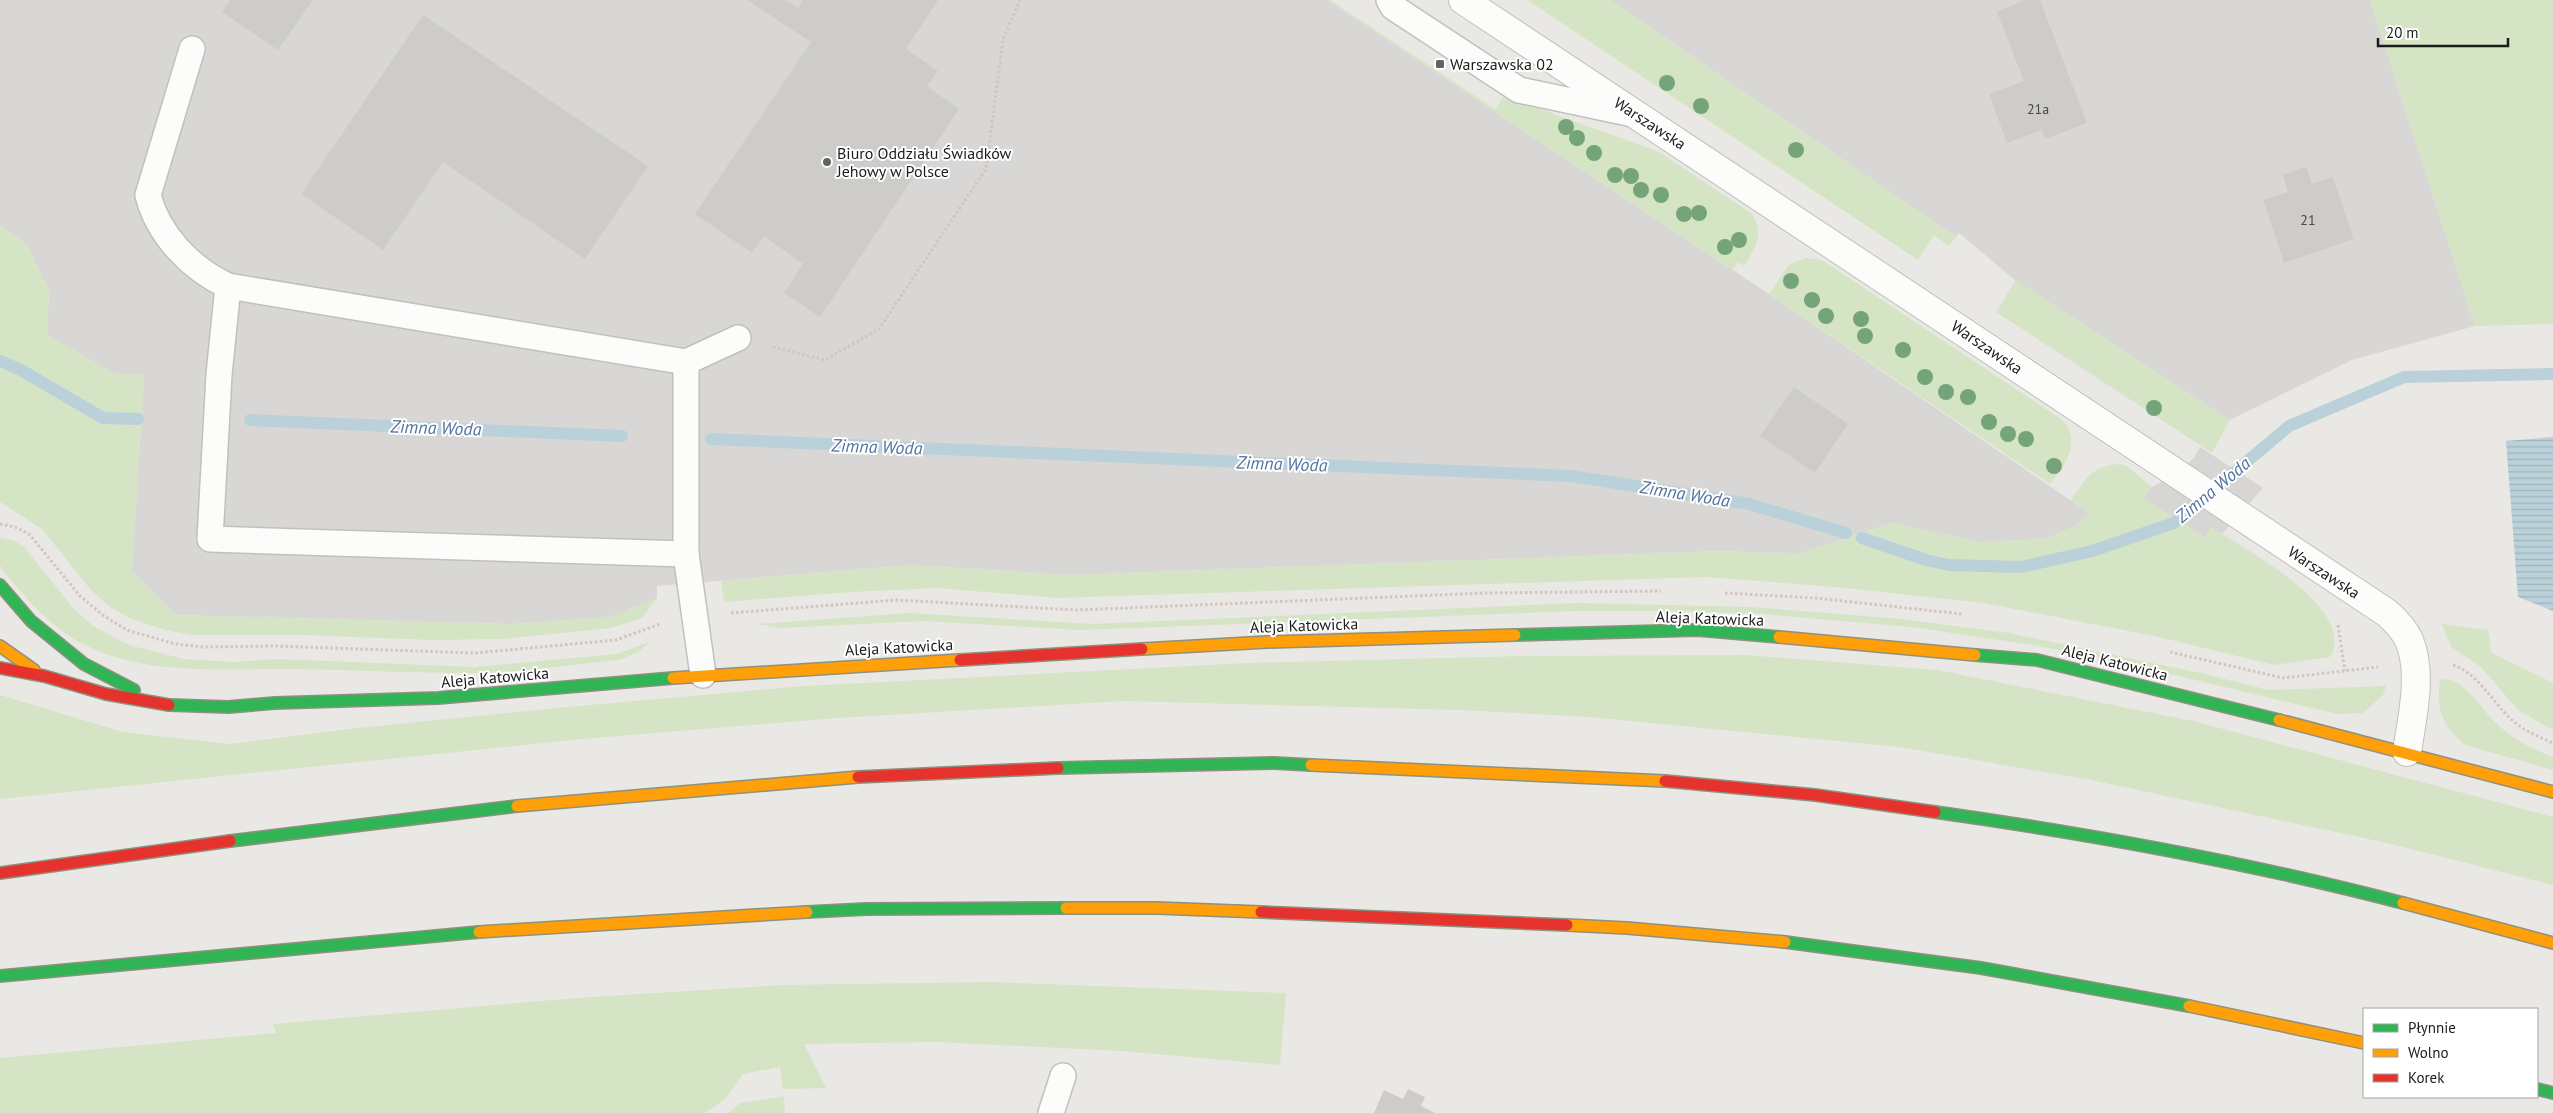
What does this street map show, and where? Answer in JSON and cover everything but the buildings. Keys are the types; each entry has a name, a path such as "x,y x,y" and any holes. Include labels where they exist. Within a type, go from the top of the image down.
{"main road":[{"path":"0,585 31,621 84,664 164,706"},
{"name":"Aleja Katowicka","path":"0,668 44,676 106,694 164,706 228,707 275,703 438,698 703,675 1267,642 1698,630 2037,660 2407,752 2553,792"},
{"name":"Aleja Katowicka","path":"0,646 44,676"},
{"path":"0,873 202,845 542,803 852,777 955,771 1166,763 1274,762 1635,778 1815,795 2008,822 2195,857 2344,888 2553,943"},
{"path":"0,976 530,927 866,909 1157,908 1627,928 1802,943 1981,968 2152,998 2363,1043"},
{"path":"2538,1089 2553,1093"}],"street":[{"name":"Warszawska","path":"1463,0 2387,613 2401,626 2409,640 2414,664 2414,703 2407,752"}],"lane":[{"path":"1389,0 1393,6 1519,90 1640,116"},
{"path":"192,49 148,195 152,212 166,236 208,277 228,286 686,362 738,338"},
{"path":"228,286 219,375 210,539 686,554"},
{"path":"686,362 686,554 703,675"},
{"path":"1051,1113 1063,1076"}],"path":[{"path":"738,338 825,360 879,329 986,168 1003,39 1020,0"},
{"path":"0,524 15,527 29,534 80,596 104,616 127,630 175,644 204,648 275,646 475,653 616,640 667,622"},
{"path":"2448,664 2460,667 2475,677 2513,722 2553,743"}],"shaded area":[{"path":"0,0 1327,0 1769,294 2089,513 2076,526 2045,539 1979,542 1892,523 1798,554 1720,551 1068,575 912,565 657,586 657,598 611,617 512,624 176,615 132,571 144,376 113,373 47,335 49,290 27,245 0,225"},
{"path":"1610,0 2370,0 2475,326 2352,360 2230,420 2016,281 1959,233 1956,237"}],"green space":[{"path":"1327,0 1330,0 1495,109 1506,94 1516,100 1659,152 1751,213 1758,227 1758,234 1755,247 1744,266 1738,262 1733,270"},
{"path":"1527,0 1610,0 1956,237 1949,246 1934,235 1918,260"},
{"path":"2370,0 2553,0 2553,324 2475,326"},
{"path":"0,225 27,245 49,290 47,335 113,373 144,375 132,571 176,615 512,624 611,617 657,598 642,618 611,628 503,639 431,640 303,635 191,635 166,630 131,619 110,607 90,589 42,529 0,502"},
{"path":"1805,258 1822,260 2064,421 2069,430 2071,446 2066,462 2050,484 1769,294 1789,265"},
{"path":"2016,280 2230,420 2212,453 1996,312"},
{"path":"2120,464 2127,466 2152,487 2145,498 2205,537 2211,527 2270,565 2314,600 2328,619 2335,638 2330,657 2274,665 2159,637 1984,603 1835,587 1706,577 1057,598 937,588 851,592 724,602 721,581 912,565 1068,575 1720,551 1798,554 1893,523 1979,542 2045,539 2076,526 2089,513 2071,500 2091,474 2102,467"},
{"path":"0,538 15,541 24,547 73,608 93,626 129,645 184,659 233,662 276,659 475,667 616,654 650,642 638,652 619,660 493,673 188,669 135,662 85,645 61,630 41,613 4,572 0,565"},
{"path":"1579,603 1752,607 1901,619 2009,633 2205,674 2269,690 2386,686 2383,695 2363,713 2337,714 2141,667 2039,646 1912,627 1762,614 1681,611 1577,611 1080,630 923,621 781,628 757,624 909,613 1092,624"},
{"path":"2442,624 2488,630 2492,653 2553,683 2553,730 2518,710 2481,667 2451,647"},
{"path":"1746,655 1937,670 2193,721 2553,817 2553,885 2387,843 2091,780 1899,747 1589,717 1460,710 1123,701 838,718 582,739 0,799 0,695 123,732 230,744 358,728 805,686 1247,663 1522,656"},
{"path":"2448,679 2456,682 2469,692 2502,729 2530,747 2553,757 2553,770 2465,745 2451,731 2442,716 2439,699 2440,680"},
{"path":"992,982 1286,993 1280,1065 1121,1051 937,1042 804,1044 826,1088 783,1089 780,1067 743,1074 725,1099 705,1113 0,1113 0,1058 276,1033 273,1024 576,998 782,985"},
{"path":"784,1096 785,1113 728,1113 740,1103"}],"water":[{"path":"2553,437 2553,611 2518,597 2506,441"}],"pier":[{"path":"2200,447 2263,488 2222,534 2211,527 2205,537 2144,498 2152,487 2177,473 2193,459"}],"waterway":[{"name":"Zimna Woda","path":"0,361 21,370 103,418 138,419"},
{"name":"Zimna Woda","path":"1862,538 1926,560 1949,565 2021,567 2092,551 2174,523 2289,426 2404,377 2553,374"},
{"name":"Zimna Woda","path":"250,420 622,436"},
{"name":"Zimna Woda","path":"711,439 1571,476 1749,504 1846,533"}],"traffic: fast":[{"path":"0,585 31,621 84,664 134,690"},
{"path":"1515,635 1698,630 1779,637"},
{"path":"1975,655 2037,660 2279,720"},
{"path":"169,705 228,707 275,703 438,698 673,678"},
{"path":"1058,768 1274,763 1311,765"},
{"path":"230,841 517,806"},
{"path":"1935,812 2111,840 2229,862 2403,903"},
{"path":"807,912 866,909 1066,908"},
{"path":"0,976 479,932"},
{"path":"1785,942 1981,968 2189,1006"},
{"path":"2538,1089 2553,1093"}],"traffic: slow":[{"path":"1142,649 1267,642 1515,635"},
{"path":"1779,637 1975,655"},
{"path":"0,646 34,670"},
{"path":"673,678 960,660"},
{"path":"2279,720 2553,792"},
{"path":"1311,765 1665,781"},
{"path":"517,806 858,777"},
{"path":"2403,903 2553,943"},
{"path":"1066,908 1157,908 1261,912"},
{"path":"479,932 807,912"},
{"path":"1567,925 1627,928 1785,942"},
{"path":"2189,1006 2363,1043"}],"traffic: jam":[{"path":"960,660 1142,649"},
{"path":"0,668 44,676 106,694 169,705"},
{"path":"858,777 1058,768"},
{"path":"1665,781 1815,795 1935,812"},
{"path":"0,873 230,841"},
{"path":"1261,912 1567,925"}],"place":[{"name":"Warszawska 02","path":"1440,64"},
{"name":"Biuro Oddziału Świadków Jehowy w Polsce","path":"827,162"}]}
